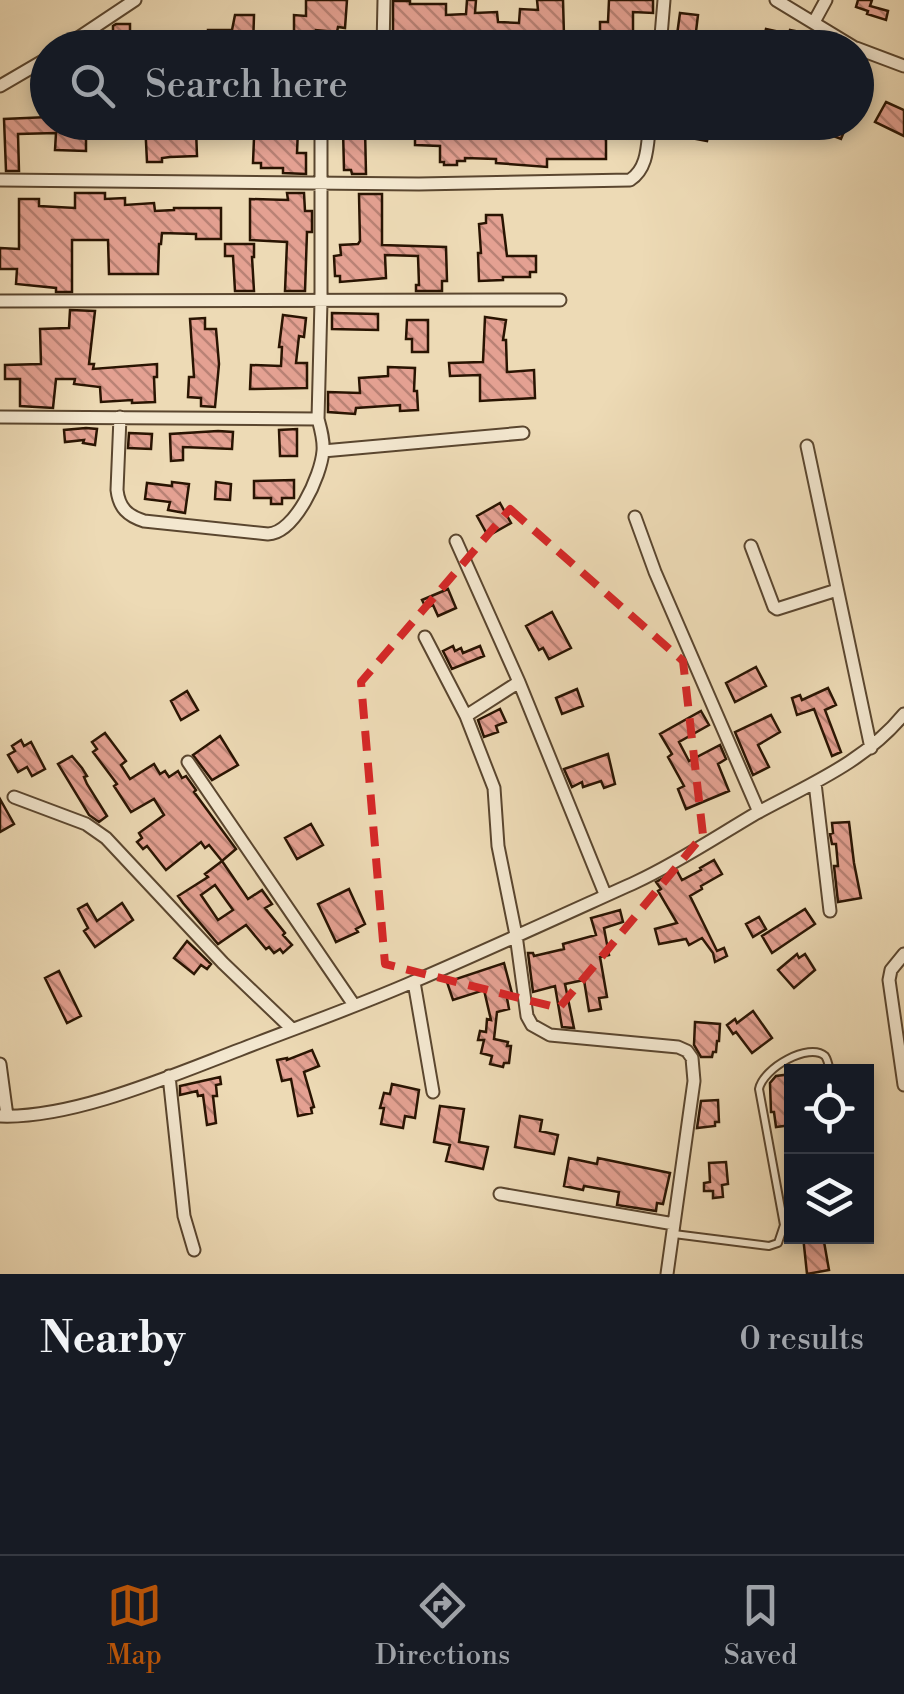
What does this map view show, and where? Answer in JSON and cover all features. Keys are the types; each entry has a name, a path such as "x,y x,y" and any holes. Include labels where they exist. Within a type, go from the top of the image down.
{"street":[{"path":"90,30 135,0"},
{"path":"383,30 384,0"},
{"path":"662,30 664,0"},
{"path":"776,0 827,30"},
{"path":"814,22 826,0"},
{"path":"874,55 904,66"},
{"path":"0,86 30,68"},
{"path":"120,417 118,500 130,516 144,521 276,534 289,524 319,472 323,451 318,419 321,140"},
{"path":"0,180 419,184 630,180 643,168 647,140"},
{"path":"0,302 560,300"},
{"path":"0,417 318,419"},
{"path":"323,451 523,433"},
{"path":"807,446 871,748"},
{"path":"635,517 759,812"},
{"path":"456,541 519,682 604,894"},
{"path":"751,546 777,610 838,590"},
{"path":"426,637 466,716 494,788 498,846 527,1016 532,1025 550,1035 678,1048 687,1050 692,1058 692,1096 668,1274"},
{"path":"466,716 519,682"},
{"path":"0,1064 4,1116 43,1114 169,1076 414,982 638,881 871,748 904,714"},
{"path":"188,762 354,1005"},
{"path":"814,783 830,911"},
{"path":"14,798 86,824 106,838 292,1029"},
{"path":"904,954 889,980 904,1084"},
{"path":"414,982 432,1092"},
{"path":"169,1076 184,1216 194,1250"},
{"path":"500,1194 674,1229"}],"lane":[{"path":"674,1229 769,1246 778,1243 784,1225 760,1080 783,1061 800,1055 823,1055 828,1064"}],"highlighted area":[{"path":"510,509 683,661 703,835 559,1008 385,964 361,682"}],"building":[{"path":"306,0 347,0 345,28 294,30 294,15 306,16"},
{"path":"467,0 476,0 475,13 497,12 498,22 519,23 520,9 538,10 537,0 563,0 564,30 393,30 393,1 446,4 446,15 466,14"},
{"path":"609,0 653,0 653,13 633,12 633,30 600,30 600,22 608,22"},
{"path":"858,0 872,0 870,6 888,11 886,20 856,7"},
{"path":"680,13 698,15 696,30 678,30"},
{"path":"235,15 254,15 254,30 232,30"},
{"path":"130,24 130,30 113,30 113,26"},
{"path":"886,102 904,110 904,136 875,122"},
{"path":"30,118 30,134 18,134 19,171 6,171 4,119"},
{"path":"56,140 86,140 86,151 55,150"},
{"path":"146,140 196,140 197,156 147,162"},
{"path":"254,140 298,140 297,153 306,153 306,174 283,173 283,168 261,168 261,163 253,163"},
{"path":"343,140 365,140 366,174 344,170"},
{"path":"415,140 606,140 606,159 547,159 547,167 465,158 457,161 457,165 444,165 440,162 440,146 415,145"},
{"path":"75,193 105,193 105,199 125,198 125,205 154,203 155,211 221,208 221,239 162,233 158,274 109,274 108,240 72,240 72,292 16,284 17,269 0,269 0,248 19,249 19,199 39,199 39,206 75,208"},
{"path":"287,193 304,193 305,211 312,211 312,232 307,232 305,291 285,291 287,242 250,240 250,199 288,200"},
{"path":"359,194 382,194 382,245 446,247 447,281 442,281 442,291 416,291 418,256 385,255 386,278 340,282 340,276 335,276 334,256 341,255 340,245 360,241"},
{"path":"486,215 502,215 507,256 536,256 536,272 530,272 530,277 479,281 479,224 486,223"},
{"path":"225,244 254,244 254,291 235,291 233,256 225,256"},
{"path":"70,310 95,311 89,364 94,364 93,369 157,364 155,402 101,402 100,387 74,384 75,379 56,379 53,408 20,406 20,379 5,379 5,365 41,364 40,329 69,328"},
{"path":"332,313 378,314 378,330 332,329"},
{"path":"283,315 306,318 296,363 307,363 307,388 250,389 251,365 281,366"},
{"path":"485,317 506,320 503,340 507,372 534,370 535,398 480,401 480,375 450,376 449,363 483,362"},
{"path":"205,318 205,329 216,329 219,364 215,407 201,406 201,398 188,397 189,377 194,377 190,319"},
{"path":"407,320 428,320 428,352 412,352 412,339 406,339"},
{"path":"388,367 415,368 418,410 400,411 400,405 356,408 355,414 328,412 328,392 360,393 359,378 388,376"},
{"path":"97,429 95,445 83,443 84,440 65,442 64,430"},
{"path":"297,429 297,456 280,456 279,430"},
{"path":"233,432 232,449 183,447 183,460 171,461 170,434"},
{"path":"129,433 152,434 151,449 128,448"},
{"path":"294,480 294,498 282,498 282,504 271,504 271,498 254,498 254,481"},
{"path":"172,482 189,484 185,513 168,510 170,502 145,499 147,483 172,486"},
{"path":"216,482 231,484 230,500 215,499"},
{"path":"500,503 511,523 488,536 477,516"},
{"path":"448,589 456,608 438,616 433,605 426,608 422,600"},
{"path":"552,612 571,648 549,659 543,648 539,650 526,626"},
{"path":"453,646 463,653 480,646 484,656 452,669 443,651"},
{"path":"756,667 766,686 735,702 726,683"},
{"path":"828,688 836,705 825,710 841,752 832,756 814,709 797,715 792,698 800,695 802,700"},
{"path":"577,689 583,706 562,714 556,698"},
{"path":"187,691 198,710 181,720 171,701"},
{"path":"500,709 506,722 496,726 498,732 484,737 478,720"},
{"path":"701,711 709,725 679,742 689,761 720,745 726,759 718,764 729,791 686,809 678,789 684,786 660,734"},
{"path":"771,715 780,732 758,745 769,767 753,775 735,732"},
{"path":"105,733 126,761 121,765 130,779 154,764 160,774 165,771 169,777 178,771 182,778 186,776 236,849 222,861 209,845 205,848 201,842 166,870 147,846 143,849 137,842 142,838 139,833 164,815 154,799 131,812 114,786 117,784 93,752 97,749 92,742"},
{"path":"220,736 238,765 212,780 193,755"},
{"path":"21,740 24,746 31,742 45,769 32,776 27,767 18,772 8,755"},
{"path":"608,754 615,784 604,788 601,781 583,787 582,782 572,787 564,769"},
{"path":"72,756 107,816 99,822 89,815 58,764"},
{"path":"0,799 14,824 0,832"},
{"path":"849,822 861,898 838,902 836,844 832,844 830,834 832,823"},
{"path":"311,824 323,845 297,859 285,838"},
{"path":"714,860 722,874 690,896 717,951 724,948 727,956 715,962 702,938 689,945 686,939 659,944 655,929 677,923 656,882 677,871 682,880"},
{"path":"222,861 248,899 262,890 272,904 265,908 292,945 283,953 280,949 274,953 246,925 218,944 178,896 208,877 205,874","holes":["215,885 233,910 218,920 201,895"]},
{"path":"349,889 365,924 356,929 358,932 336,942 318,904"},
{"path":"122,903 133,920 95,947 84,931 88,928 78,909 87,904 97,921"},
{"path":"805,909 815,924 772,953 762,936"},
{"path":"620,910 623,922 604,928 609,955 600,957 607,997 599,998 601,1009 589,1011 584,980 565,984 574,1028 562,1027 555,986 533,992 528,953 534,956 564,949 563,944 596,935 591,918"},
{"path":"759,917 766,929 753,937 746,924"},
{"path":"187,941 211,964 207,969 201,965 194,974 174,958"},
{"path":"797,954 799,958 805,954 815,970 794,988 778,970"},
{"path":"504,963 513,997 507,998 509,1009 497,1012 494,1039 511,1046 509,1063 503,1067 490,1064 492,1056 481,1053 484,1040 478,1040 480,1031 486,1032 487,1019 491,1020 484,990 453,1000 447,982"},
{"path":"59,971 81,1016 67,1023 45,978"},
{"path":"753,1011 772,1038 752,1053 727,1025"},
{"path":"695,1022 720,1024 719,1041 712,1057 701,1057 694,1045"},
{"path":"312,1050 319,1066 304,1072 314,1107 312,1113 298,1116 291,1079 282,1081 277,1060"},
{"path":"784,1075 784,1126 776,1127 770,1083 776,1076"},
{"path":"220,1077 217,1096 213,1096 216,1123 207,1125 203,1095 198,1096 197,1091 180,1095 180,1086"},
{"path":"392,1084 419,1090 415,1118 405,1116 403,1128 381,1124 384,1093 390,1094"},
{"path":"718,1100 719,1122 697,1128 701,1101"},
{"path":"440,1106 464,1109 459,1142 488,1147 483,1169 446,1161 450,1145 434,1142"},
{"path":"520,1116 542,1120 540,1131 558,1135 554,1154 515,1147"},
{"path":"569,1158 597,1164 598,1158 670,1173 663,1204 657,1203 656,1211 617,1205 619,1192 564,1186"},
{"path":"726,1162 728,1184 722,1185 723,1197 713,1198 713,1191 704,1191 704,1183 710,1182 709,1163"},
{"path":"804,1244 824,1244 829,1270 807,1274"}]}
